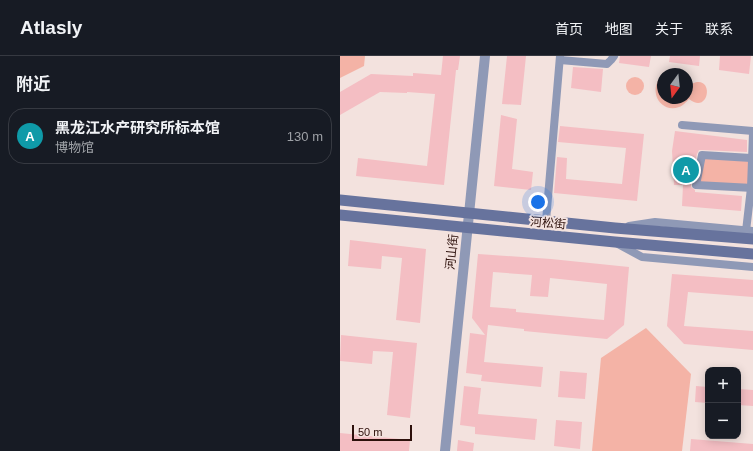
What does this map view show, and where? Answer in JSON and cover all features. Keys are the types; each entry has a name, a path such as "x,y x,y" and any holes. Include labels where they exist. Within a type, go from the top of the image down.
{"main road":[{"path":"340,200 615,228 751,235"},
{"name":"河松街","path":"340,215 752,254"}],"street":[{"name":"河山街","path":"444,451 484,56"},
{"path":"546,221 560,58 607,64 614,56"},
{"path":"682,125 753,132 751,158 751,235"},
{"path":"751,158 702,155 696,185 752,188"},
{"path":"615,242 642,256 753,267"}],"shaded area":[{"path":"340,56 365,56 364,66 340,78"},
{"path":"635,77 641,80 644,86 641,92 635,95 629,92 626,86 629,80"},
{"path":"699,82 704,84 707,93 702,102 696,103 693,101 693,84"},
{"path":"662,104 684,104 679,107 666,107"},
{"path":"702,155 753,158 753,188 696,185"},
{"path":"646,328 691,374 682,451 592,451 601,358"}],"building":[{"path":"443,56 460,56 458,70 456,70 444,185 356,176 358,158 427,166 435,94 380,92 340,115 340,92 371,74 413,76 413,73 441,75"},
{"path":"507,56 526,56 521,105 502,104"},
{"path":"620,56 651,56 649,67 619,63"},
{"path":"670,56 700,56 699,66 669,62"},
{"path":"720,56 751,56 749,74 719,70"},
{"path":"573,67 603,69 601,92 571,88"},
{"path":"501,115 517,119 512,169 533,172 531,190 494,186"},
{"path":"560,126 644,134 637,201 554,193 557,157 567,158 566,179 622,184 626,148 558,142"},
{"path":"675,131 747,140 747,152 699,150 691,184 691,187 695,190 695,192 742,196 741,211 682,206 683,185 674,185 672,151"},
{"path":"350,240 426,249 420,323 396,320 402,258 382,256 381,269 348,266"},
{"path":"478,254 551,259 629,267 624,325 607,339 524,331 524,329 488,325 484,362 543,367 541,387 481,381 482,375 466,373 470,333 485,335 472,318","holes":["493,272 532,275 530,296 548,297 550,278 607,284 604,320 516,312 516,309 490,307"]},
{"path":"672,274 753,280 753,297 688,292 684,326 753,331 753,350 684,344 667,326"},
{"path":"341,335 417,343 410,418 387,415 393,352 373,351 372,364 340,361"},
{"path":"560,371 587,373 585,399 558,397"},
{"path":"464,386 481,388 478,414 537,419 535,440 475,434 475,427 460,425"},
{"path":"696,386 705,387 705,403 695,402"},
{"path":"741,389 753,390 753,406 741,405"},
{"path":"556,420 582,422 580,449 554,446"},
{"path":"340,433 410,440 409,451 340,451"},
{"path":"691,439 753,444 753,451 690,451"},
{"path":"458,440 474,443 473,451 457,451"}],"place":[{"name":"黑龙江水产研究所标本馆","path":"686,170"}]}
